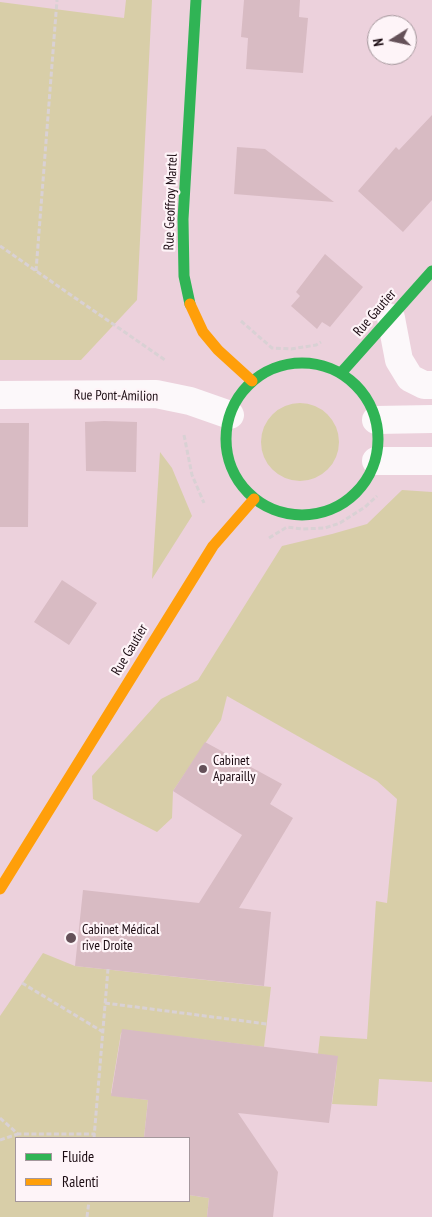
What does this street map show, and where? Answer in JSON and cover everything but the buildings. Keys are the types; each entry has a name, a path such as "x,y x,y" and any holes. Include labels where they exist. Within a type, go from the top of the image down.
{"street":[{"name":"Rue Geoffroy Martel","path":"196,0 183,219 184,276 192,308 203,332 218,350 252,381"},
{"name":"Rue Gautier","path":"341,374 432,271"},
{"path":"391,318 399,360 410,378 424,385 432,385"},
{"path":"305,363 324,366 341,374 357,386 369,402 376,420 378,441 376,461 364,484 347,501 325,512 300,516 276,511 254,499 238,482 229,461 225,438 230,415 238,397 252,381 268,370 286,364 305,363"},
{"name":"Rue Pont-Amilion","path":"0,395 156,394 190,402 230,415"},
{"path":"376,420 432,419"},
{"path":"376,461 432,461"},
{"name":"Rue Gautier","path":"0,889 192,577 213,546 254,499"}],"path":[{"path":"36,271 57,0"},
{"path":"0,246 168,362"},
{"path":"218,350 239,319 272,348 291,349 316,345 324,340"},
{"path":"190,402 181,424 192,475 206,506 229,527"},
{"path":"267,539 287,527 302,529 325,528 340,523 365,507 380,493"},
{"path":"0,1140 18,1134 94,1136 108,969"},
{"path":"22,983 103,1032"},
{"path":"105,1003 267,1024"},
{"path":"0,1118 18,1134"},
{"path":"87,1217 89,1202"}],"shaded area":[{"path":"126,0 152,0 137,300 81,360 0,360 0,2 124,18"},
{"path":"300,403 315,406 328,414 336,427 339,442 336,457 328,470 315,478 300,481 285,478 272,470 264,457 261,442 264,427 272,414 285,406"},
{"path":"160,452 172,468 192,516 152,579"},
{"path":"402,490 432,492 432,1082 379,1079 377,1106 332,1104 337,1064 332,1056 318,1054 320,1036 367,1039 376,901 387,903 397,799 377,781 227,696 221,720 173,791 172,818 157,832 93,799 92,776 161,699 198,680 282,546 367,524"},
{"path":"43,953 75,966 271,987 264,1047 175,1036 171,1041 129,1030 121,1033 111,1093 117,1096 148,1100 144,1137 15,1137 15,1202 190,1202 190,1195 209,1198 207,1217 0,1217 0,1016"}],"traffic: fast":[{"path":"190,304 184,276 183,219 196,0"},
{"path":"341,373 432,271"},
{"path":"302,363 317,364 331,369 356,385 372,410 377,424 378,439 377,454 372,468 356,493 331,509 317,514 302,515 287,514 273,509 248,493 232,468 227,454 226,439 227,424 232,410 248,385 273,369 287,364 302,363"}],"traffic: slow":[{"path":"190,304 203,332 218,350 252,381"},
{"path":"0,889 213,546 254,499"}],"place":[{"name":"Cabinet Aparailly","path":"203,769"},
{"name":"Cabinet Médical rive Droite","path":"71,938"}]}
